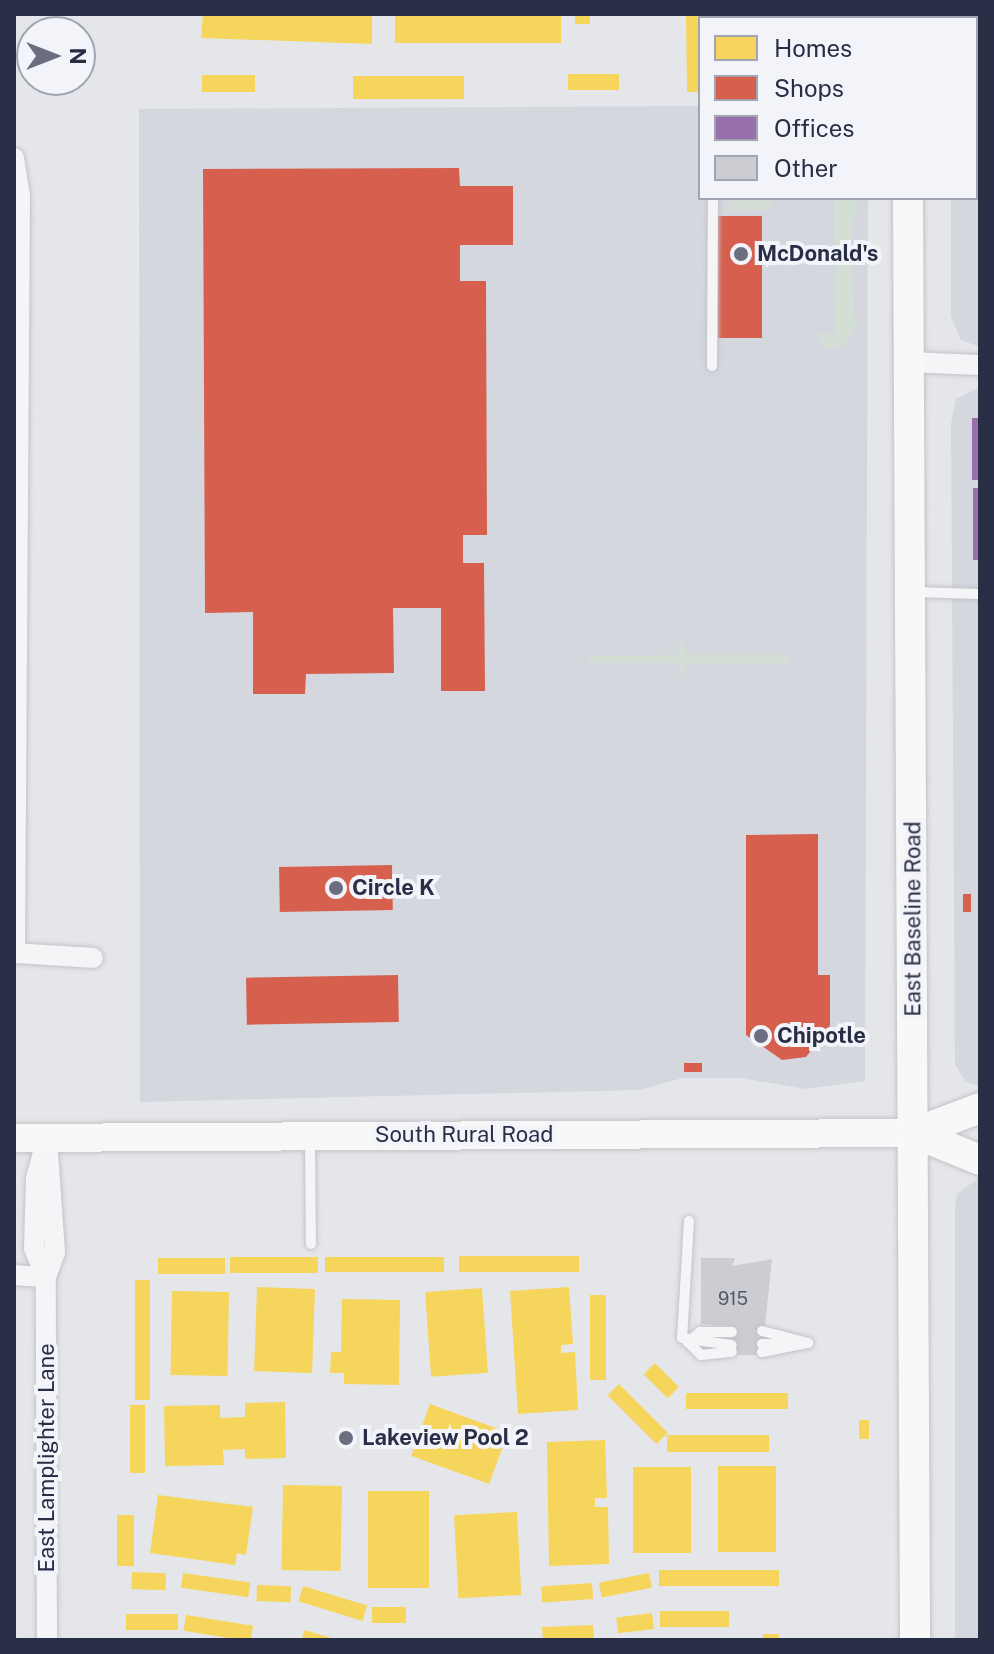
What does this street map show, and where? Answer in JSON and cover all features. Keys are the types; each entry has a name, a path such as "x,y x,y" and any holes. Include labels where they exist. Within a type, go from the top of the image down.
{"main road":[{"name":"East Baseline Road","path":"908,200 915,1640"},
{"name":"South Rural Road","path":"14,1138 914,1133 980,1108"},
{"name":"South Rural Road","path":"914,1133 980,1160"}],"street":[{"path":"14,158 14,953 93,958"},
{"path":"908,362 980,365"},
{"name":"East Lamplighter Lane","path":"47,1137 55,1252 46,1277 47,1640"},
{"path":"14,1275 46,1277"}],"lane":[{"path":"712,366 716,200"},
{"path":"911,592 980,594"},
{"path":"310,1136 311,1244"},
{"path":"689,1221 680,1330 688,1342 732,1348"},
{"path":"762,1331 808,1343 762,1348"},
{"path":"688,1342 700,1332 732,1332"}],"shaded area":[{"path":"950,14 980,14 980,347 961,340 951,317 951,200 978,200 978,16"},
{"path":"698,106 698,200 868,200 865,1081 806,1089 741,1078 683,1078 639,1090 140,1102 139,109"},
{"path":"734,200 770,200 769,210 721,211"},
{"path":"834,200 858,200 851,239 855,329 842,348 825,348 817,334 835,334"},
{"path":"980,387 980,1087 965,1081 955,1064 951,423 956,399"},
{"path":"788,639 788,679 786,663 688,664 682,679 679,663 589,663 589,656 679,655 681,640 688,655 787,655"},
{"path":"980,1177 980,1640 955,1640 955,1209 957,1194"}],"building: Homes":[{"path":"203,14 372,14 372,44 201,38"},
{"path":"395,14 561,14 561,43 395,43"},
{"path":"575,14 590,14 590,24 575,24"},
{"path":"686,14 730,14 698,16 698,92 687,92"},
{"path":"568,74 619,74 619,90 568,90"},
{"path":"202,75 255,75 255,92 202,92"},
{"path":"353,76 464,76 464,99 353,99"},
{"path":"459,1256 579,1256 579,1272 459,1272"},
{"path":"230,1257 318,1257 318,1273 230,1273"},
{"path":"325,1257 444,1257 444,1272 325,1272"},
{"path":"158,1258 225,1258 225,1274 158,1274"},
{"path":"135,1280 150,1280 150,1400 135,1400"},
{"path":"257,1287 315,1289 312,1373 254,1371"},
{"path":"569,1287 573,1344 561,1345 561,1353 575,1352 578,1410 518,1414 510,1291"},
{"path":"482,1288 488,1373 431,1377 425,1292"},
{"path":"172,1291 229,1292 228,1376 171,1375"},
{"path":"590,1295 606,1295 606,1380 590,1380"},
{"path":"342,1299 400,1300 399,1385 344,1384 344,1373 330,1373 331,1352 341,1352"},
{"path":"655,1363 679,1387 668,1398 644,1374"},
{"path":"619,1384 668,1433 656,1444 608,1395"},
{"path":"686,1393 788,1393 788,1409 686,1409"},
{"path":"285,1402 286,1458 245,1459 245,1449 223,1450 224,1465 165,1466 164,1406 220,1405 220,1418 245,1417 245,1403"},
{"path":"430,1404 508,1432 489,1484 411,1456"},
{"path":"130,1405 145,1405 145,1473 130,1473"},
{"path":"859,1420 869,1420 869,1439 859,1439"},
{"path":"667,1435 769,1435 769,1452 667,1452"},
{"path":"605,1440 607,1498 595,1498 595,1507 608,1507 609,1564 549,1566 547,1442"},
{"path":"718,1466 776,1466 776,1552 718,1552"},
{"path":"633,1467 691,1467 691,1553 633,1553"},
{"path":"283,1485 342,1486 341,1571 282,1570"},
{"path":"368,1491 429,1491 429,1588 368,1588"},
{"path":"158,1495 253,1507 246,1555 237,1553 235,1565 150,1553"},
{"path":"517,1512 521,1595 458,1598 454,1515"},
{"path":"117,1515 134,1515 134,1566 117,1566"},
{"path":"659,1570 779,1570 779,1586 659,1586"},
{"path":"132,1572 166,1573 165,1590 131,1589"},
{"path":"183,1573 250,1582 248,1597 181,1588"},
{"path":"649,1573 652,1588 602,1597 599,1583"},
{"path":"592,1583 593,1599 542,1603 541,1587"},
{"path":"257,1585 291,1586 290,1602 256,1601"},
{"path":"303,1586 367,1606 362,1621 298,1601"},
{"path":"372,1607 406,1607 406,1623 372,1623"},
{"path":"660,1611 729,1611 729,1627 660,1627"},
{"path":"652,1613 654,1629 618,1633 616,1617"},
{"path":"126,1614 178,1614 178,1630 126,1630"},
{"path":"186,1615 253,1626 251,1640 183,1631"},
{"path":"593,1625 594,1640 543,1640 542,1627"},
{"path":"305,1630 335,1639 335,1640 301,1640"},
{"path":"763,1634 779,1634 779,1640 763,1640"}],"building: Shops":[{"path":"459,168 460,186 513,186 513,245 460,245 460,281 486,281 487,535 463,535 463,563 484,563 485,691 441,691 441,608 393,608 394,673 306,674 305,694 253,694 253,612 205,613 203,169"},
{"name":"McDonald's","path":"718,216 762,216 762,338 718,338"},
{"path":"818,834 818,975 830,975 830,1026 806,1057 782,1060 746,1035 746,835"},
{"name":"Circle K","path":"392,865 393,910 280,912 279,867"},
{"path":"963,894 971,894 971,912 963,912"},
{"path":"398,975 399,1022 247,1025 246,978"},
{"path":"684,1063 702,1063 702,1072 684,1072"}],"building: Offices":[{"path":"972,418 980,418 980,480 972,480"},
{"path":"973,488 980,488 980,560 973,560"}],"building: Other":[{"path":"701,1258 735,1258 732,1266 772,1259 762,1355 732,1355 732,1326 701,1324"}],"place":[{"name":"McDonald's","path":"741,254"},
{"name":"Circle K","path":"336,888"},
{"name":"Chipotle","path":"761,1036"},
{"name":"Lakeview Pool 2","path":"346,1438"}]}
